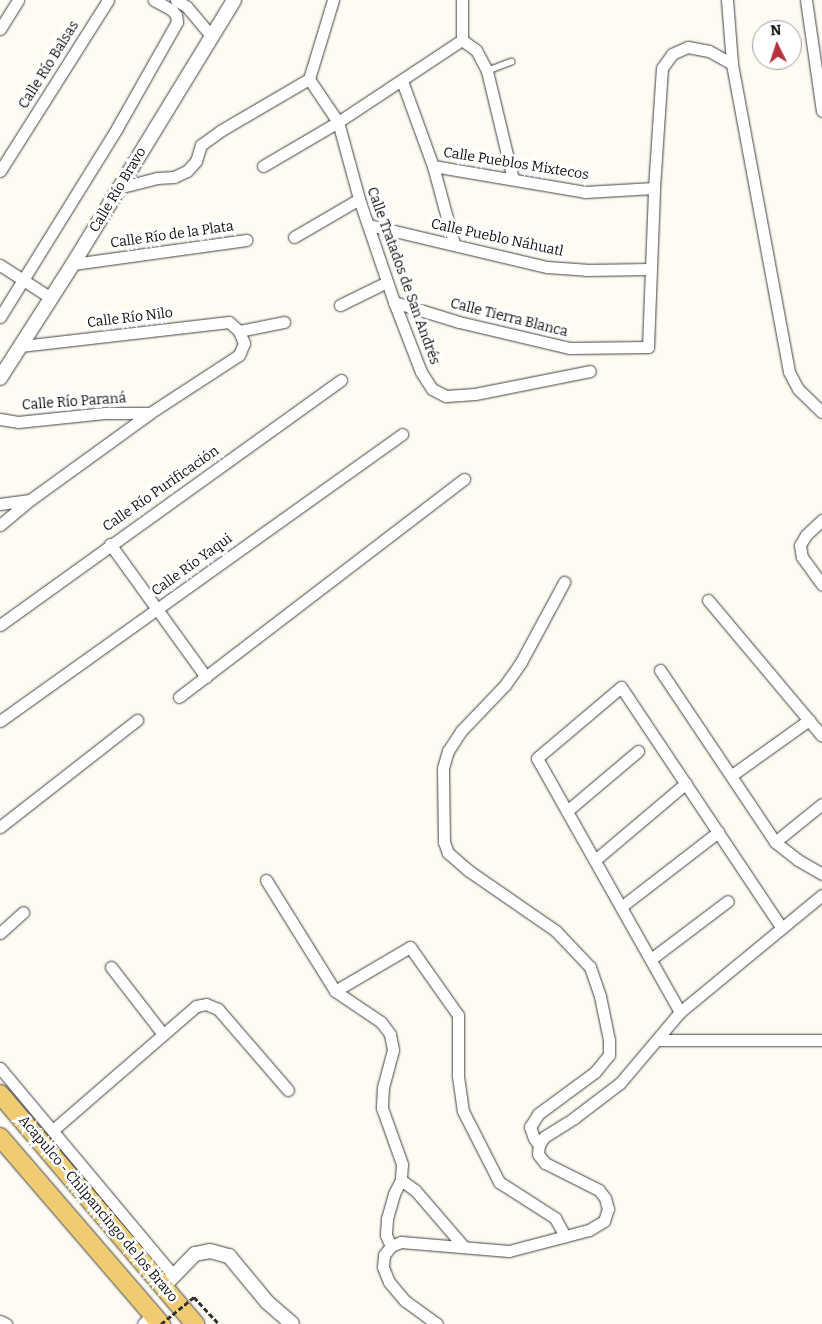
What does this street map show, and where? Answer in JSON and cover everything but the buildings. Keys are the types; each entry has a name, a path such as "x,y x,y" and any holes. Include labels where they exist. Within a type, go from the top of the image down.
{"main road":[{"name":"Acapulco - Chilpancingo de los Bravo","path":"0,1094 168,1281 195,1324"},
{"path":"0,1137 154,1321"}],"street":[{"path":"0,29 18,0"},
{"name":"Calle Río Balsas","path":"0,171 108,0"},
{"path":"0,317 117,128 176,22 176,16 172,10 154,0"},
{"path":"176,0 187,7 211,36"},
{"name":"Calle Río Bravo","path":"0,378 73,264 234,0"},
{"path":"118,188 157,178 174,177 186,171 196,161 201,145 220,131 309,79 333,0"},
{"path":"462,0 462,40"},
{"path":"727,0 732,64 789,372 798,389 822,412"},
{"path":"806,0 822,111"},
{"path":"462,40 476,50 487,71 513,179"},
{"path":"263,166 338,122 462,40"},
{"path":"650,269 662,68 672,54 688,48 709,50 732,64"},
{"name":"Calle Tratados de San Andrés","path":"309,79 338,122 359,198 394,302 421,372 432,389 446,396 475,394 590,371"},
{"name":"Calle Pueblos Mixtecos","path":"402,81 433,166 585,192 654,188"},
{"path":"433,166 454,244"},
{"path":"294,237 359,198"},
{"name":"Calle Pueblo Náhuatl","path":"369,225 547,267 586,270 650,269"},
{"name":"Calle Río de la Plata","path":"73,264 246,240"},
{"path":"0,265 51,298"},
{"name":"Calle Tierra Blanca","path":"394,302 459,322 570,348 648,347 650,269"},
{"path":"340,305 387,282"},
{"name":"Calle Río Nilo","path":"22,346 229,322 239,331"},
{"path":"0,525 30,500 150,413 239,355 244,343 239,331 284,322"},
{"name":"Calle Río Purificación","path":"0,624 341,380"},
{"name":"Calle Río Paraná","path":"0,419 18,422 105,413 150,413"},
{"name":"Calle Río Yaqui","path":"0,721 402,434"},
{"path":"179,696 464,479"},
{"path":"0,504 30,500"},
{"path":"822,520 806,535 800,546 802,557 822,585"},
{"path":"110,544 206,677"},
{"path":"539,1145 530,1127 538,1114 595,1072 609,1055 609,1040 600,996 590,967 556,931 469,871 448,853 444,842 443,768 448,751 461,731 505,685 521,662 564,582"},
{"path":"708,600 822,736"},
{"path":"660,670 775,842 798,860 822,874"},
{"path":"680,1012 537,758 621,687 782,928"},
{"path":"0,827 137,720"},
{"path":"732,775 809,720"},
{"path":"567,811 638,751"},
{"path":"595,860 686,783"},
{"path":"775,842 822,804"},
{"path":"621,907 718,832"},
{"path":"266,880 335,991 382,1022 390,1034 393,1050 383,1087 382,1108 402,1164 401,1180 387,1219 386,1235 391,1246"},
{"path":"437,1324 405,1302 389,1282 383,1268 384,1255 391,1246 401,1242 509,1251 589,1230 604,1221 608,1209 605,1198 599,1190 544,1163 538,1154 539,1145 544,1137 574,1118 620,1083 680,1012 822,895"},
{"path":"651,959 728,902"},
{"path":"0,933 23,912"},
{"path":"335,991 410,947 458,1016 458,1076 463,1111 499,1182 555,1218 564,1236"},
{"path":"111,966 164,1034"},
{"path":"53,1130 196,1006 206,1004 218,1009 288,1090"},
{"path":"656,1040 822,1040"},
{"path":"0,1068 53,1130 168,1281 195,1254 210,1251 228,1256 267,1302 292,1324"},
{"path":"401,1180 415,1190 464,1248"},
{"path":"0,1321 6,1324"}],"lane":[{"path":"487,71 511,62"}],"path":[{"path":"154,1321 194,1297 219,1324"}]}
